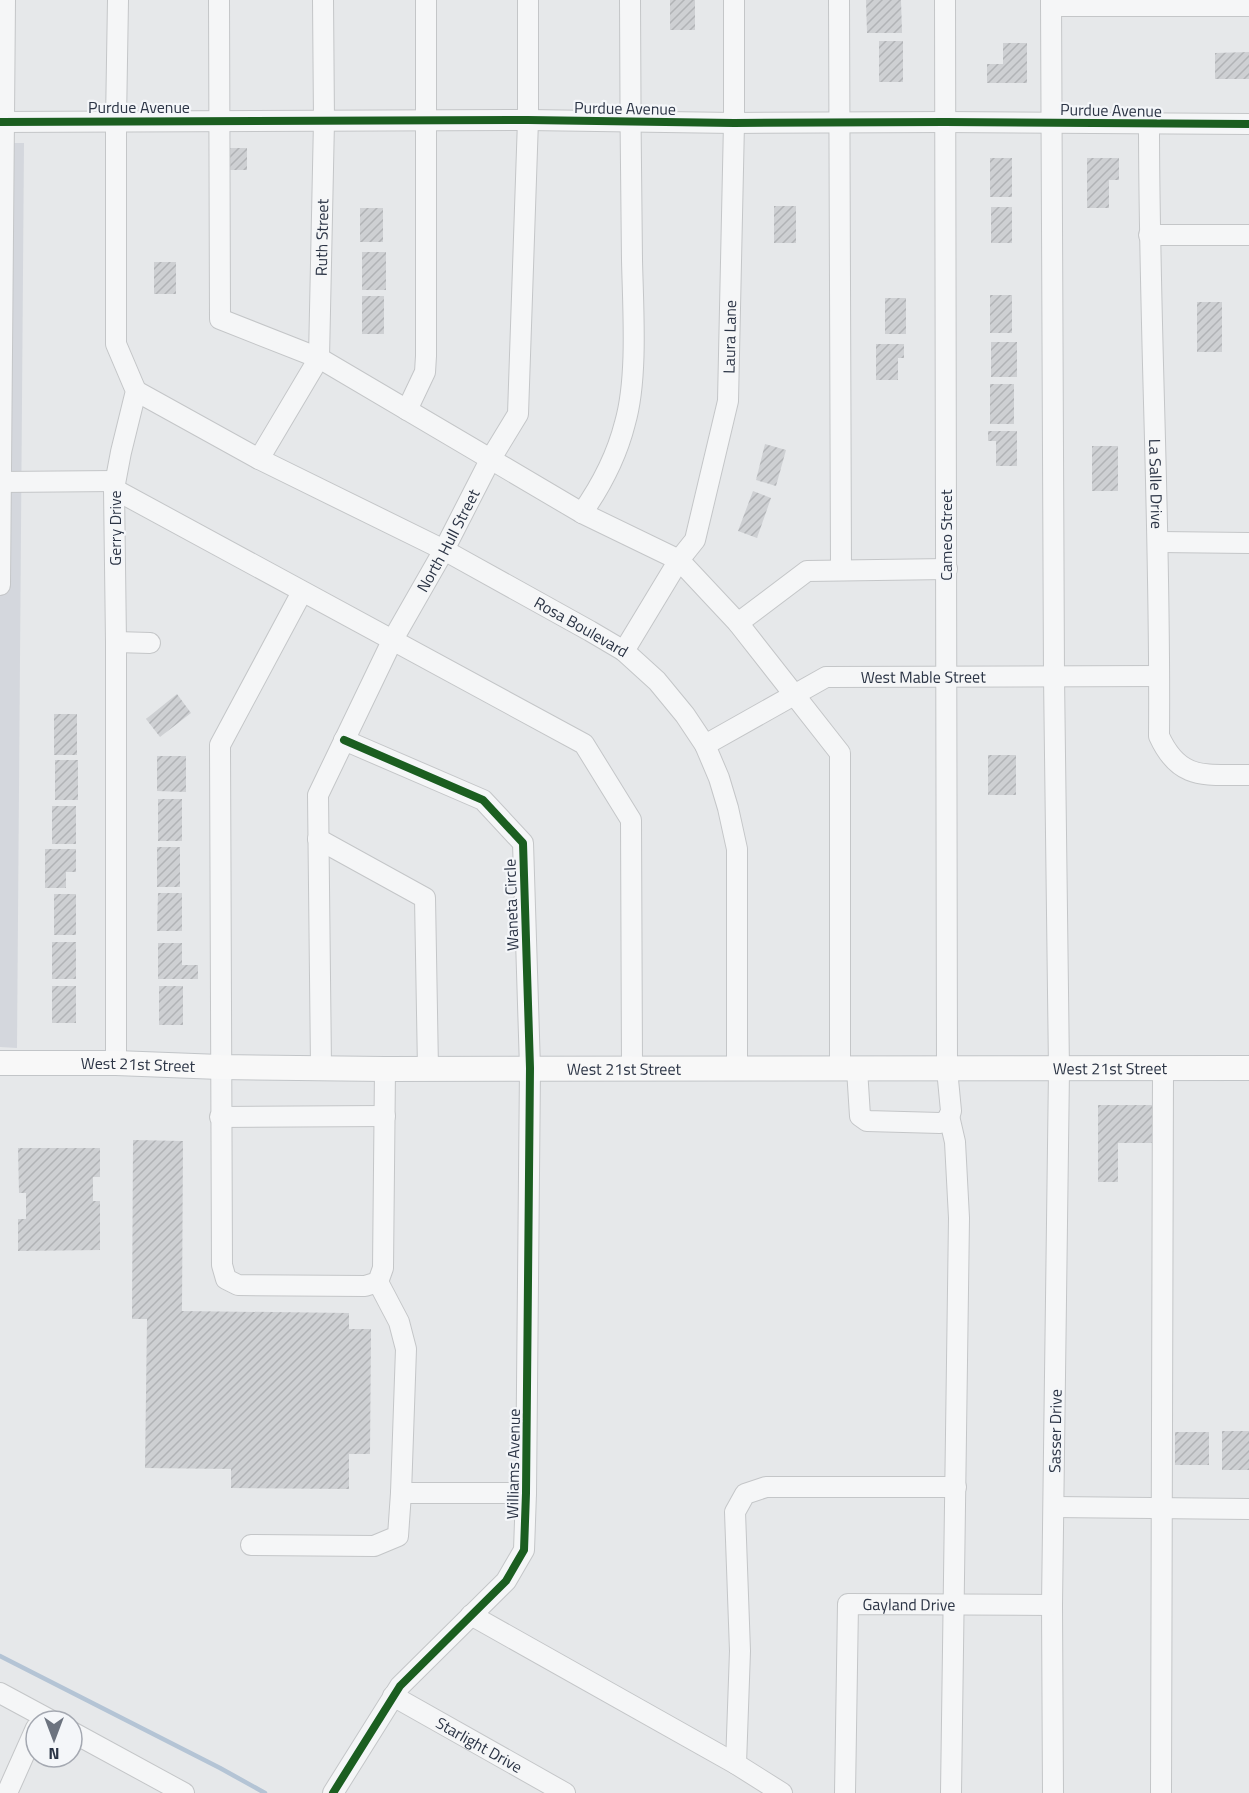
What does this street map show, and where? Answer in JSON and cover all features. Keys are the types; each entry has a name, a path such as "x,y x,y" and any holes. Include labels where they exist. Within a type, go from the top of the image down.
{"main road":[{"name":"West 21st Street","path":"0,1063 116,1063 220,1068 385,1069 1249,1068"}],"street":[{"path":"0,585 2,122 5,0"},
{"path":"118,0 117,344 136,391"},
{"path":"219,0 220,319 319,358 582,513 679,560 738,623 840,753 849,1069 860,1116 867,1121 940,1124 948,1120 949,1116"},
{"name":"Ruth Street","path":"259,459 319,358 324,121 323,0"},
{"path":"407,410 425,372 426,356 426,0"},
{"name":"North Hull Street","path":"321,1068 318,795 392,641 444,550 490,460 518,414 528,120 528,0"},
{"path":"582,513 598,491 613,458 626,423 632,382 630,0"},
{"name":"Laura Lane","path":"624,651 679,560 695,540 728,401 734,123 734,0"},
{"path":"839,0 841,570"},
{"name":"Cameo Street","path":"945,0 947,1069 951,1111 949,1116 955,1142 959,1218 951,1793"},
{"path":"1051,3 1249,6"},
{"name":"Sasser Drive","path":"1051,3 1054,676 1059,1070 1052,1605 1053,1793"},
{"name":"Purdue Avenue","path":"2,122 528,120 734,123 1249,124"},
{"name":"La Salle Drive","path":"1149,124 1149,235 1159,542 1159,736 1165,750 1176,763 1197,774 1249,775"},
{"path":"1149,235 1249,235"},
{"name":"Rosa Boulevard","path":"136,391 259,459 444,550 624,651 657,681 685,715 705,745 719,778 728,808 736,849 737,1069"},
{"name":"Gerry Drive","path":"116,1063 114,485 136,391"},
{"path":"1,482 114,485 392,641 584,744 631,820 632,1068"},
{"path":"1159,542 1249,543"},
{"path":"738,623 807,571 947,569"},
{"path":"302,591 220,745 222,1265 226,1279 238,1285 365,1286 378,1282"},
{"path":"116,642 150,643"},
{"name":"West Mable Street","path":"705,745 826,676 1159,676"},
{"name":"Waneta Circle","path":"344,740 483,800 523,843 530,1068"},
{"path":"318,839 425,898 428,1069"},
{"name":"Williams Avenue","path":"333,1793 400,1686 506,1581 524,1550 530,1068"},
{"path":"1161,1793 1163,1068"},
{"path":"251,1545 374,1546 398,1536 406,1348 399,1322 378,1282 383,1268 385,1069"},
{"path":"220,1117 385,1116"},
{"path":"736,1764 740,1651 735,1512 745,1494 766,1487 956,1487"},
{"path":"401,1493 526,1493"},
{"path":"1054,1508 1249,1509"},
{"name":"Gayland Drive","path":"845,1793 848,1604 1052,1605"},
{"path":"471,1615 736,1764 783,1793"},
{"path":"0,1693 24,1709"},
{"name":"Starlight Drive","path":"393,1696 565,1793"},
{"path":"84,1739 184,1793"},
{"path":"7,1793 24,1758"}],"shaded area":[{"path":"0,143 24,143 17,1048 0,1047"}],"building":[{"path":"670,0 695,0 695,30 670,30"},
{"path":"866,0 901,0 902,33 867,33"},
{"path":"879,41 903,41 903,82 879,82"},
{"path":"1003,43 1027,43 1027,83 987,83 987,64 1003,64"},
{"path":"1249,52 1249,79 1215,79 1215,53"},
{"path":"228,148 247,148 247,170 228,170"},
{"path":"990,158 1012,158 1012,197 990,197"},
{"path":"1087,158 1119,158 1119,180 1109,180 1109,208 1087,208"},
{"path":"774,206 796,206 796,243 774,243"},
{"path":"991,207 1012,207 1012,243 991,243"},
{"path":"360,208 383,208 383,242 360,242"},
{"path":"362,252 386,252 386,290 362,290"},
{"path":"154,262 176,262 176,294 154,294"},
{"path":"990,295 1012,295 1012,333 990,333"},
{"path":"362,296 384,296 384,334 362,334"},
{"path":"885,298 906,298 906,334 885,334"},
{"path":"1197,302 1222,302 1222,352 1197,352"},
{"path":"991,342 1017,342 1017,377 991,377"},
{"path":"876,344 904,344 904,358 898,358 898,380 876,380"},
{"path":"990,384 1014,384 1014,424 990,424"},
{"path":"988,431 1017,431 1017,466 996,466 996,441 988,441"},
{"path":"765,444 786,450 776,486 756,480"},
{"path":"1092,446 1118,446 1118,491 1092,491"},
{"path":"753,491 771,498 757,538 738,531"},
{"path":"177,694 191,713 160,737 146,719"},
{"path":"54,714 77,714 77,755 54,755"},
{"path":"988,755 1016,755 1016,795 988,795"},
{"path":"157,756 186,756 186,792 157,791"},
{"path":"55,760 78,760 78,800 55,800"},
{"path":"158,799 182,799 182,841 158,841"},
{"path":"52,806 76,806 76,844 52,844"},
{"path":"157,847 180,847 180,887 157,887"},
{"path":"45,849 76,849 76,872 66,872 66,888 45,888"},
{"path":"158,893 182,893 182,931 157,931"},
{"path":"54,894 76,894 76,935 54,935"},
{"path":"52,942 76,942 76,979 52,979"},
{"path":"158,943 182,943 182,965 198,965 198,979 158,979"},
{"path":"52,986 76,986 76,1023 52,1023"},
{"path":"159,986 183,986 183,1025 159,1025"},
{"path":"1098,1105 1152,1105 1152,1143 1118,1143 1118,1182 1098,1182"},
{"path":"133,1140 183,1141 182,1311 349,1313 349,1329 371,1329 370,1454 349,1454 349,1489 231,1488 231,1469 145,1468 147,1319 132,1319"},
{"path":"18,1148 100,1148 100,1177 93,1177 93,1201 100,1201 100,1250 18,1251 18,1219 26,1219 26,1193 19,1193"},
{"path":"1222,1431 1249,1431 1249,1470 1222,1470"},
{"path":"1175,1432 1209,1432 1209,1465 1175,1465"}],"waterway":[{"path":"0,1656 265,1793"}],"cycle path":[{"path":"0,122 528,120 734,123 1249,124"},
{"path":"333,1793 400,1686 506,1581 524,1550 526,1493 530,1068 523,843 483,800 344,740"}]}
